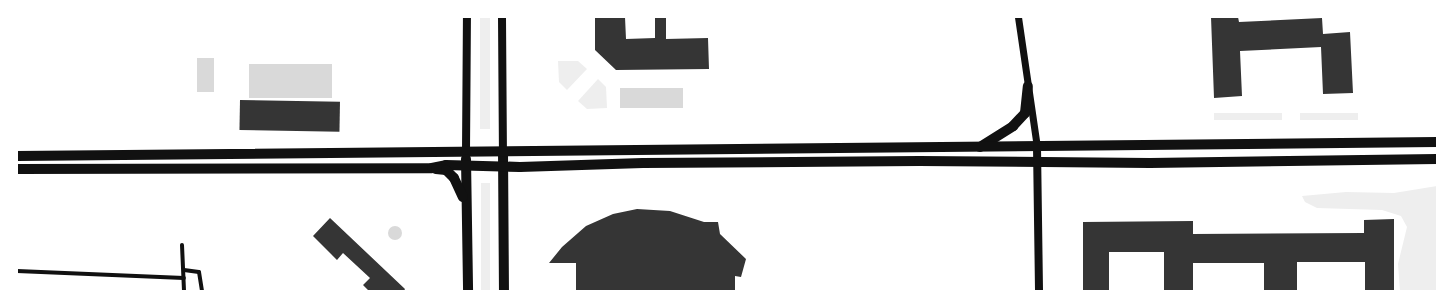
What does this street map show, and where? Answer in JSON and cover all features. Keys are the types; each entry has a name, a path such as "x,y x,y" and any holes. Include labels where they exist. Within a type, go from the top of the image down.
{"main road":[{"path":"467,17 465,165 468,291"},
{"path":"502,17 504,291"},
{"path":"980,147 1013,126 1025,113 1028,86"},
{"path":"17,156 1437,142"},
{"path":"1037,147 1039,163 1039,291"},
{"path":"17,168 432,168 465,165 502,166 912,161 1039,163 1437,159"},
{"path":"432,168 446,170 454,178 466,202"}],"street":[{"path":"1018,17 1037,147"},
{"path":"182,245 184,291"},
{"path":"184,270 199,272 202,291"},
{"path":"17,271 184,278"}],"shaded area":[{"path":"480,17 490,17 490,129 480,129"},
{"path":"197,58 214,58 214,92 197,92"},
{"path":"558,61 578,61 587,69 567,90 559,82"},
{"path":"249,64 332,64 332,98 249,98"},
{"path":"598,79 606,87 607,108 587,109 578,101"},
{"path":"620,88 683,88 683,108 620,108"},
{"path":"1214,113 1282,113 1282,120 1214,120"},
{"path":"1300,113 1358,113 1358,120 1300,120"},
{"path":"481,183 490,183 490,291 481,291"},
{"path":"1437,186 1437,291 1400,291 1398,264 1407,227 1401,216 1382,210 1317,208 1305,202 1302,196 1346,192 1394,193"},
{"path":"395,226 400,228 402,233 400,238 395,240 390,238 388,233 390,228"}],"building":[{"path":"595,17 625,17 626,39 655,38 655,17 666,17 666,39 708,38 709,69 616,70 595,50"},
{"path":"1211,17 1238,17 1239,22 1322,18 1323,34 1350,32 1353,93 1323,94 1321,47 1240,51 1242,96 1214,98"},
{"path":"240,100 340,102 339,132 239,130"},
{"path":"637,209 670,211 704,222 718,222 720,234 746,259 741,277 735,276 735,291 576,291 576,263 549,263 562,247 586,226 613,214"},
{"path":"330,218 405,289 404,291 369,291 363,285 370,278 343,253 337,260 313,236"},
{"path":"1394,219 1394,291 1365,291 1365,262 1297,262 1297,291 1264,291 1264,263 1193,263 1193,291 1164,291 1164,252 1109,252 1109,291 1083,291 1083,222 1193,221 1193,234 1364,233 1364,220"}]}
